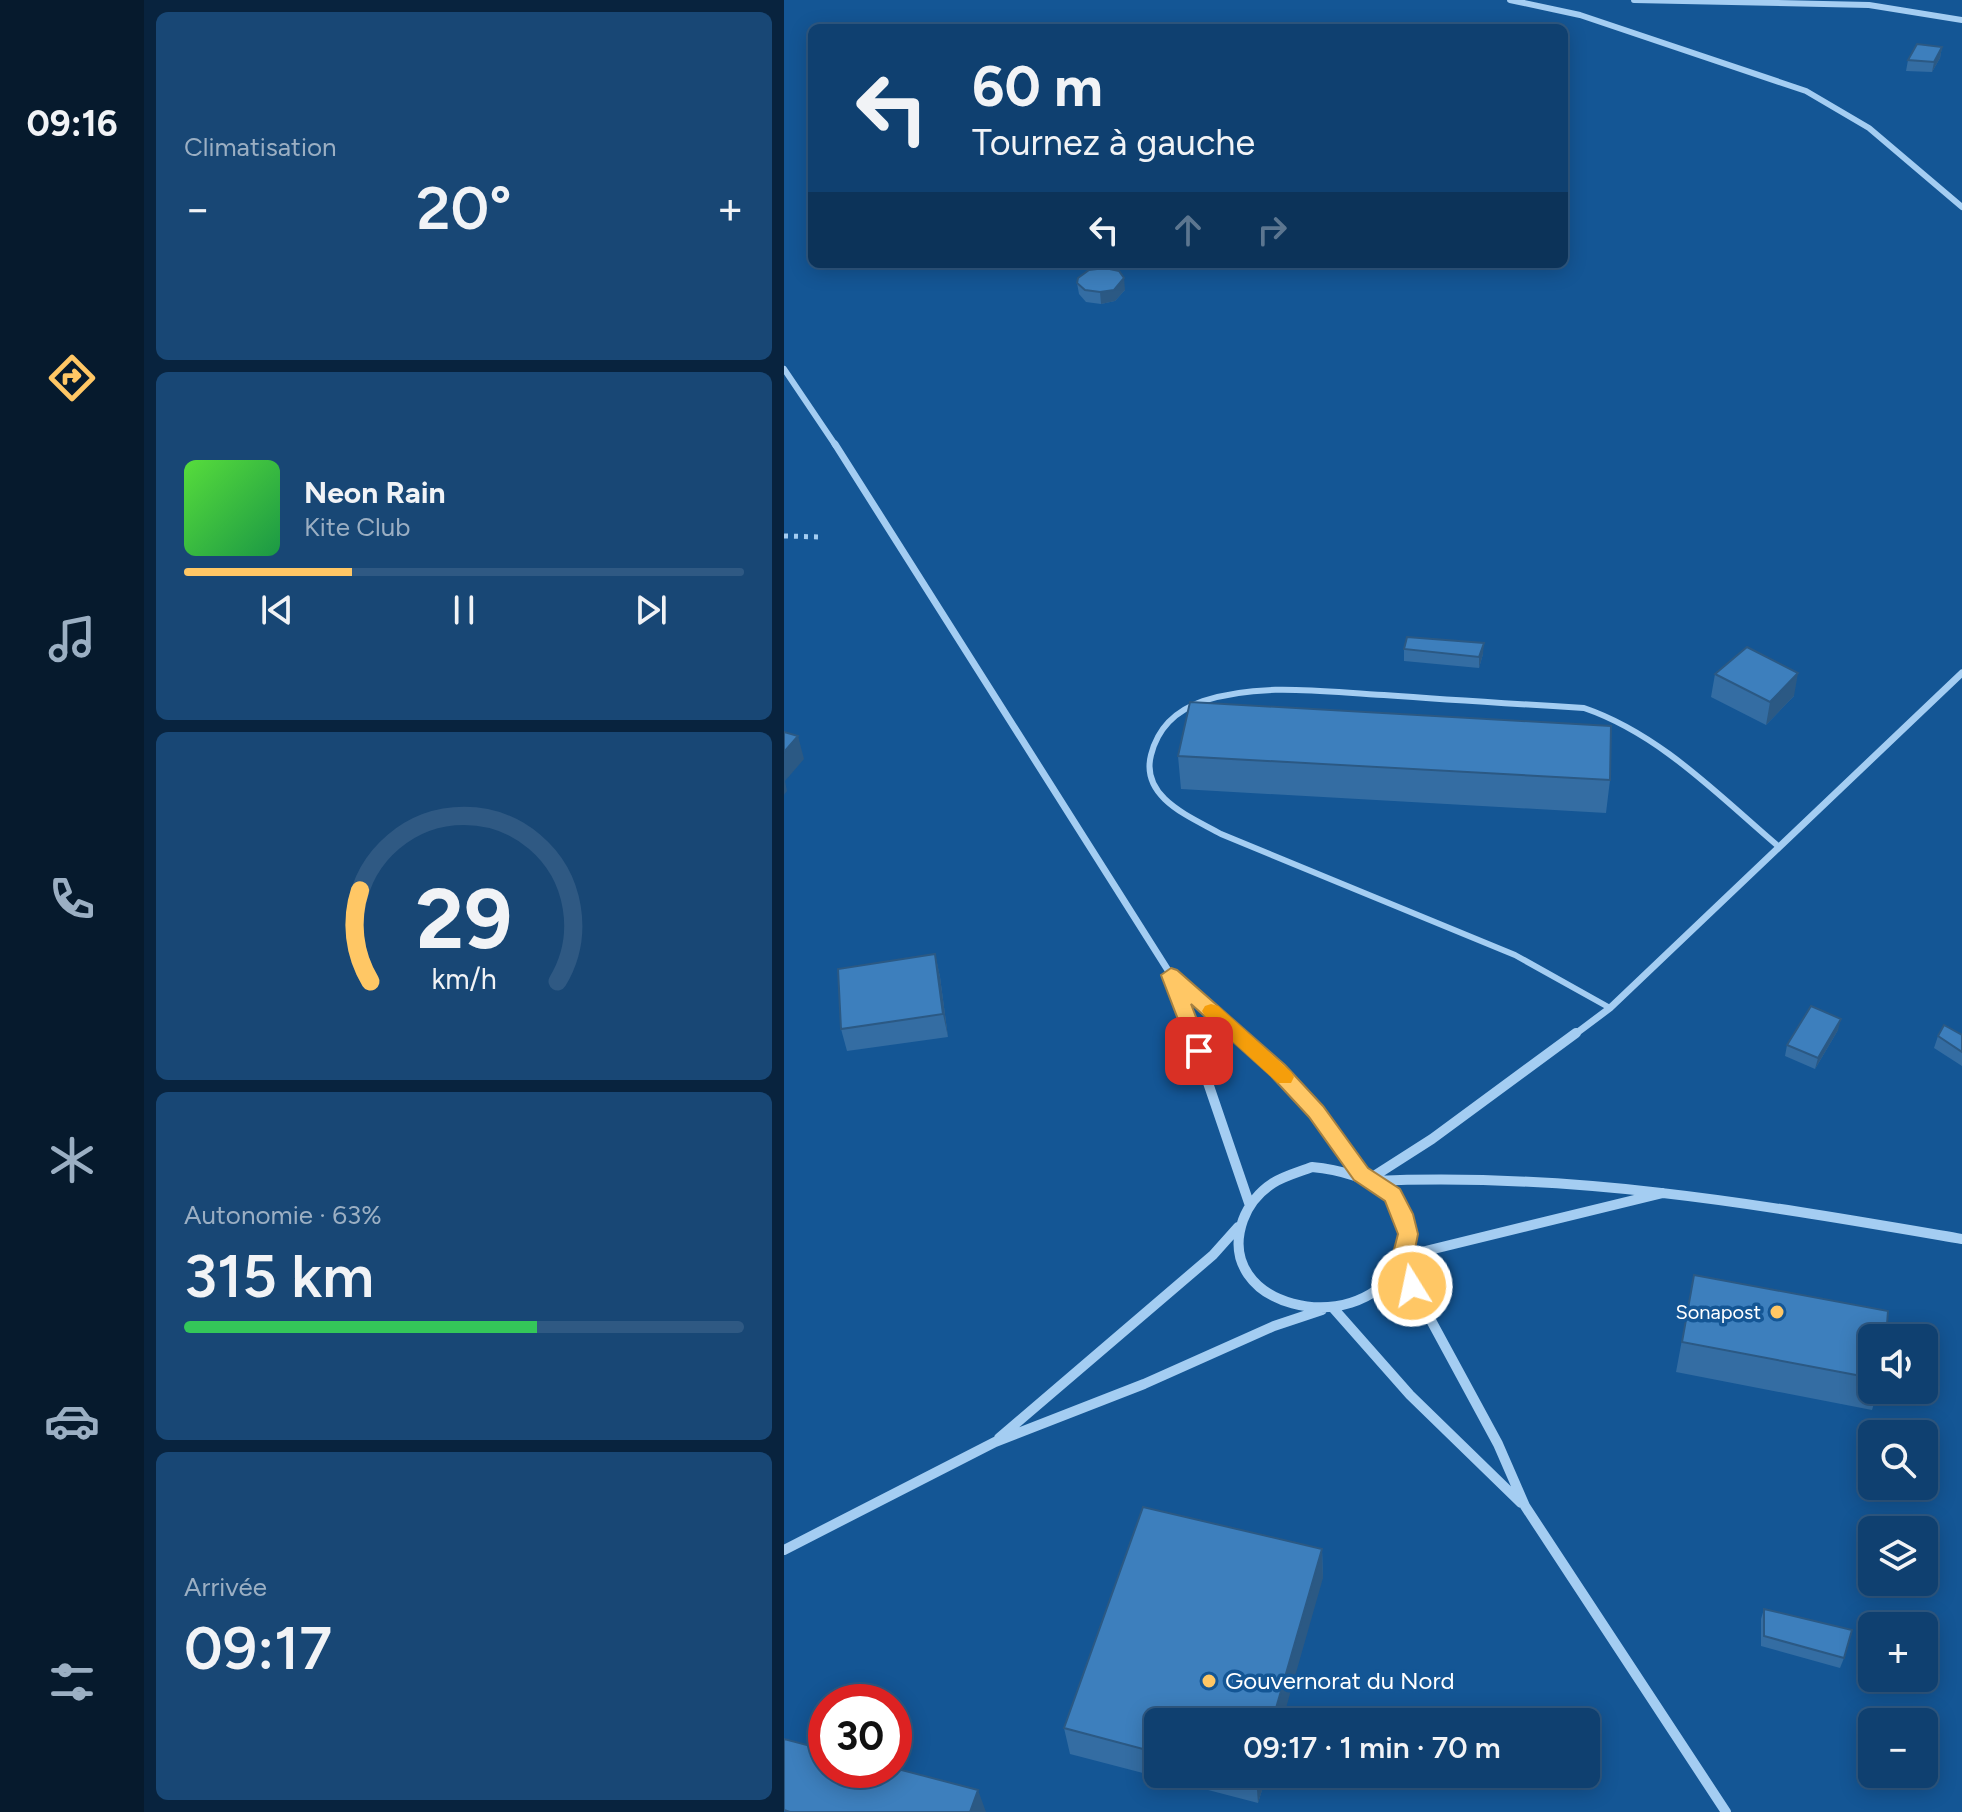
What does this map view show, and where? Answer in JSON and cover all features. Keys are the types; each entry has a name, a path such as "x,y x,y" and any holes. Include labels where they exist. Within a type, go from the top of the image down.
{"street":[{"path":"1510,0 1580,15 1839,105 1861,119 1962,207"},
{"path":"1634,0 1869,5 1962,20"},
{"path":"784,369 862,484 1171,975 1249,1203"},
{"path":"1369,1178 1432,1139 1610,1008 1962,673"},
{"path":"784,1550 995,1442 1144,1384 1274,1326 1362,1301 1385,1286 1403,1260 1408,1234 1403,1214 1392,1195 1369,1178 1316,1111 1278,1070 1171,975"},
{"path":"995,1442 1213,1255 1238,1227 1249,1203 1265,1186 1286,1174 1312,1167 1337,1167 1369,1178 1518,1178 1672,1191 1962,1239"},
{"path":"1403,1260 1672,1191"},
{"path":"1238,1227 1239,1258 1256,1285 1285,1304 1322,1310"},
{"path":"1403,1260 1498,1444 1525,1506 1726,1812"},
{"path":"1334,1309 1410,1395 1525,1506"}],"lane":[{"path":"1610,1008 1515,955 1221,834 1160,796 1152,782 1149,761 1153,742 1168,720 1184,709 1204,700 1258,690 1584,708 1604,712 1649,739 1778,846"}],"path":[{"path":"784,536 822,537"}],"building":[{"path":"1917,44 1942,47 1934,62 1908,60"},
{"path":"1105,268 1119,271 1124,278 1114,290 1085,290 1077,283 1078,278 1089,270"},
{"path":"1407,637 1484,643 1479,657 1404,649"},
{"path":"1747,647 1798,673 1770,702 1715,674"},
{"path":"1190,702 1611,726 1610,780 1178,756"},
{"path":"784,732 798,736 784,752"},
{"path":"935,954 943,1014 841,1029 838,969"},
{"path":"1811,1006 1841,1019 1818,1058 1787,1045"},
{"path":"1944,1025 1962,1035 1962,1052 1938,1036"},
{"path":"1694,1275 1888,1311 1887,1324 1858,1324 1858,1375 1682,1342"},
{"path":"1143,1507 1322,1549 1276,1708 1144,1708 1144,1749 1064,1728"},
{"path":"1764,1609 1852,1630 1844,1658 1764,1636"},
{"path":"784,1739 808,1745 808,1788 912,1788 912,1773 978,1790 970,1812 784,1810"}],"slow traffic":[{"path":"1211,1011 1284,1077"}],"place":[{"name":"Sonapost","path":"1777,1312"},
{"name":"Gouvernorat du Nord","path":"1209,1681"}],"route":[{"path":"1199,1051 1171,975 1278,1070 1316,1111 1361,1174 1392,1195 1403,1214 1408,1234 1401,1265 1412,1286"}]}
